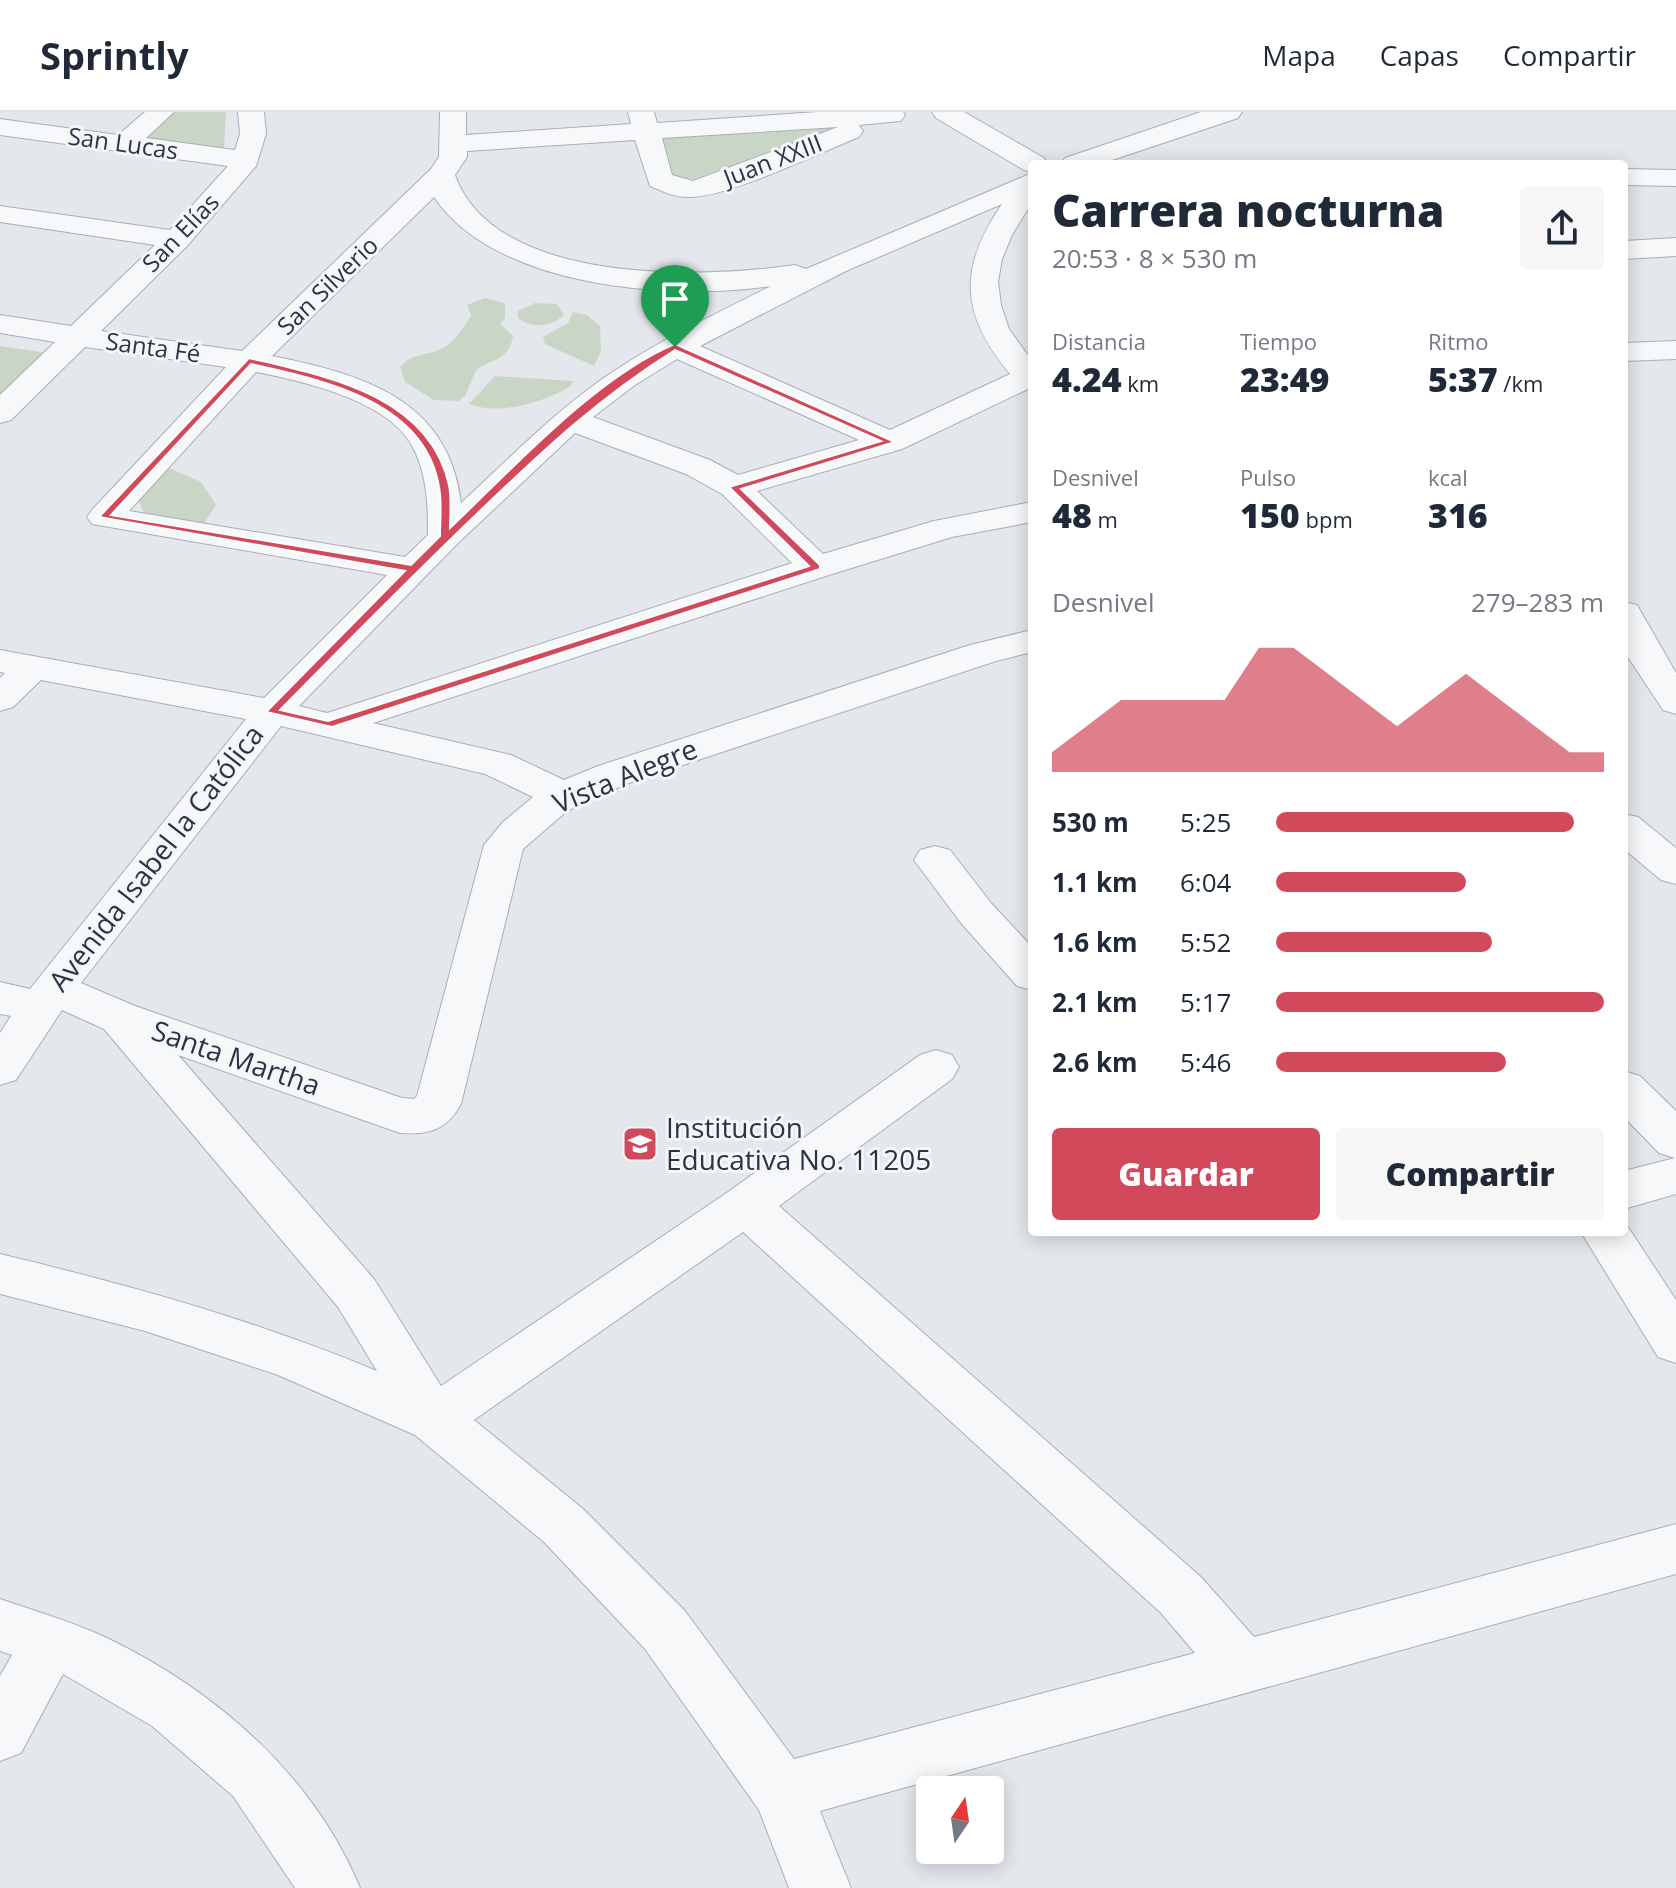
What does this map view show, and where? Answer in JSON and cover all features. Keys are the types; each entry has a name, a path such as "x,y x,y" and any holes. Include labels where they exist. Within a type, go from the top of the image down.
{"street":[{"path":"123,144 161,112"},
{"path":"246,160 253,134 251,112"},
{"path":"453,112 456,144 644,122 903,113"},
{"path":"945,112 1028,160"},
{"path":"1086,160 1229,112"},
{"name":"Juan XXIII","path":"644,122 660,180 677,188 694,189 903,113"},
{"name":"San Lucas","path":"0,127 246,160"},
{"name":"San Silverio","path":"413,569 104,517 249,361 441,175 453,157 456,144"},
{"name":"San Elías","path":"0,413 177,240 246,160"},
{"path":"441,175 457,208 493,239 529,256 573,269 624,278 677,282 733,281 836,265"},
{"path":"1628,177 1676,178"},
{"name":"Avenida Isabel la Católica","path":"0,1068 31,998 272,712 445,537 570,420 624,378 675,347 836,265 1028,183"},
{"path":"734,487 890,442 1026,366 987,318 983,279 991,244 1006,216 1028,186"},
{"path":"0,214 177,240"},
{"path":"1628,250 1676,247"},
{"name":"Santa Fé","path":"0,324 249,361 316,376 373,399 409,420 433,452 444,487 445,537"},
{"path":"675,347 890,442"},
{"path":"1628,352 1676,350"},
{"path":"570,420 698,467 734,487 816,567"},
{"path":"328,725 816,567 946,528 1028,513"},
{"path":"1628,621 1642,650 1676,702"},
{"name":"Vista Alegre","path":"423,1117 438,1104 504,845 530,816 563,795 612,775 867,690 1028,642"},
{"path":"0,699 16,664 272,712 497,764 563,795"},
{"path":"1628,830 1676,870"},
{"path":"935,860 976,913 1028,971"},
{"name":"Santa Martha","path":"31,998 119,1017 400,1115 423,1117"},
{"path":"119,1017 356,1293 434,1419"},
{"path":"434,1419 745,1205 936,1067"},
{"path":"1628,1092 1676,1140"},
{"path":"1628,1189 1676,1176"},
{"path":"745,1205 1181,1595 1244,1667"},
{"path":"1608,1236 1676,1342"},
{"path":"0,1274 145,1310 279,1354 434,1419 563,1525 665,1630 782,1792 820,1888"},
{"path":"782,1792 1676,1549"},
{"path":"0,1733 25,1634 88,1657 173,1706 254,1776 329,1888"}],"green space":[{"path":"170,112 226,112 224,149 141,140"},
{"path":"847,125 694,179 672,177 658,136"},
{"path":"485,298 505,303 505,318 500,324 513,336 503,355 476,370 465,396 458,401 434,400 405,382 400,367 409,359 449,344 471,315 467,305"},
{"path":"535,303 557,304 564,315 541,325 529,324 518,318 518,311"},
{"path":"573,312 587,315 600,326 601,351 594,366 545,344 543,337 568,323"},
{"path":"0,346 41,352 43,356 0,397"},
{"path":"495,376 573,381 571,386 560,392 522,406 494,408 469,404"},
{"path":"162,465 201,482 216,505 203,525 144,513 135,493"}],"place":[{"name":"Institución Educativa No. 11205","path":"640,1144"}],"route":[{"path":"675,347 624,378 570,420 445,537 413,569 104,517 249,361 316,376 373,399 409,420 433,452 444,487 445,537 272,712 328,725 816,567 734,487 890,442 675,347"}]}
